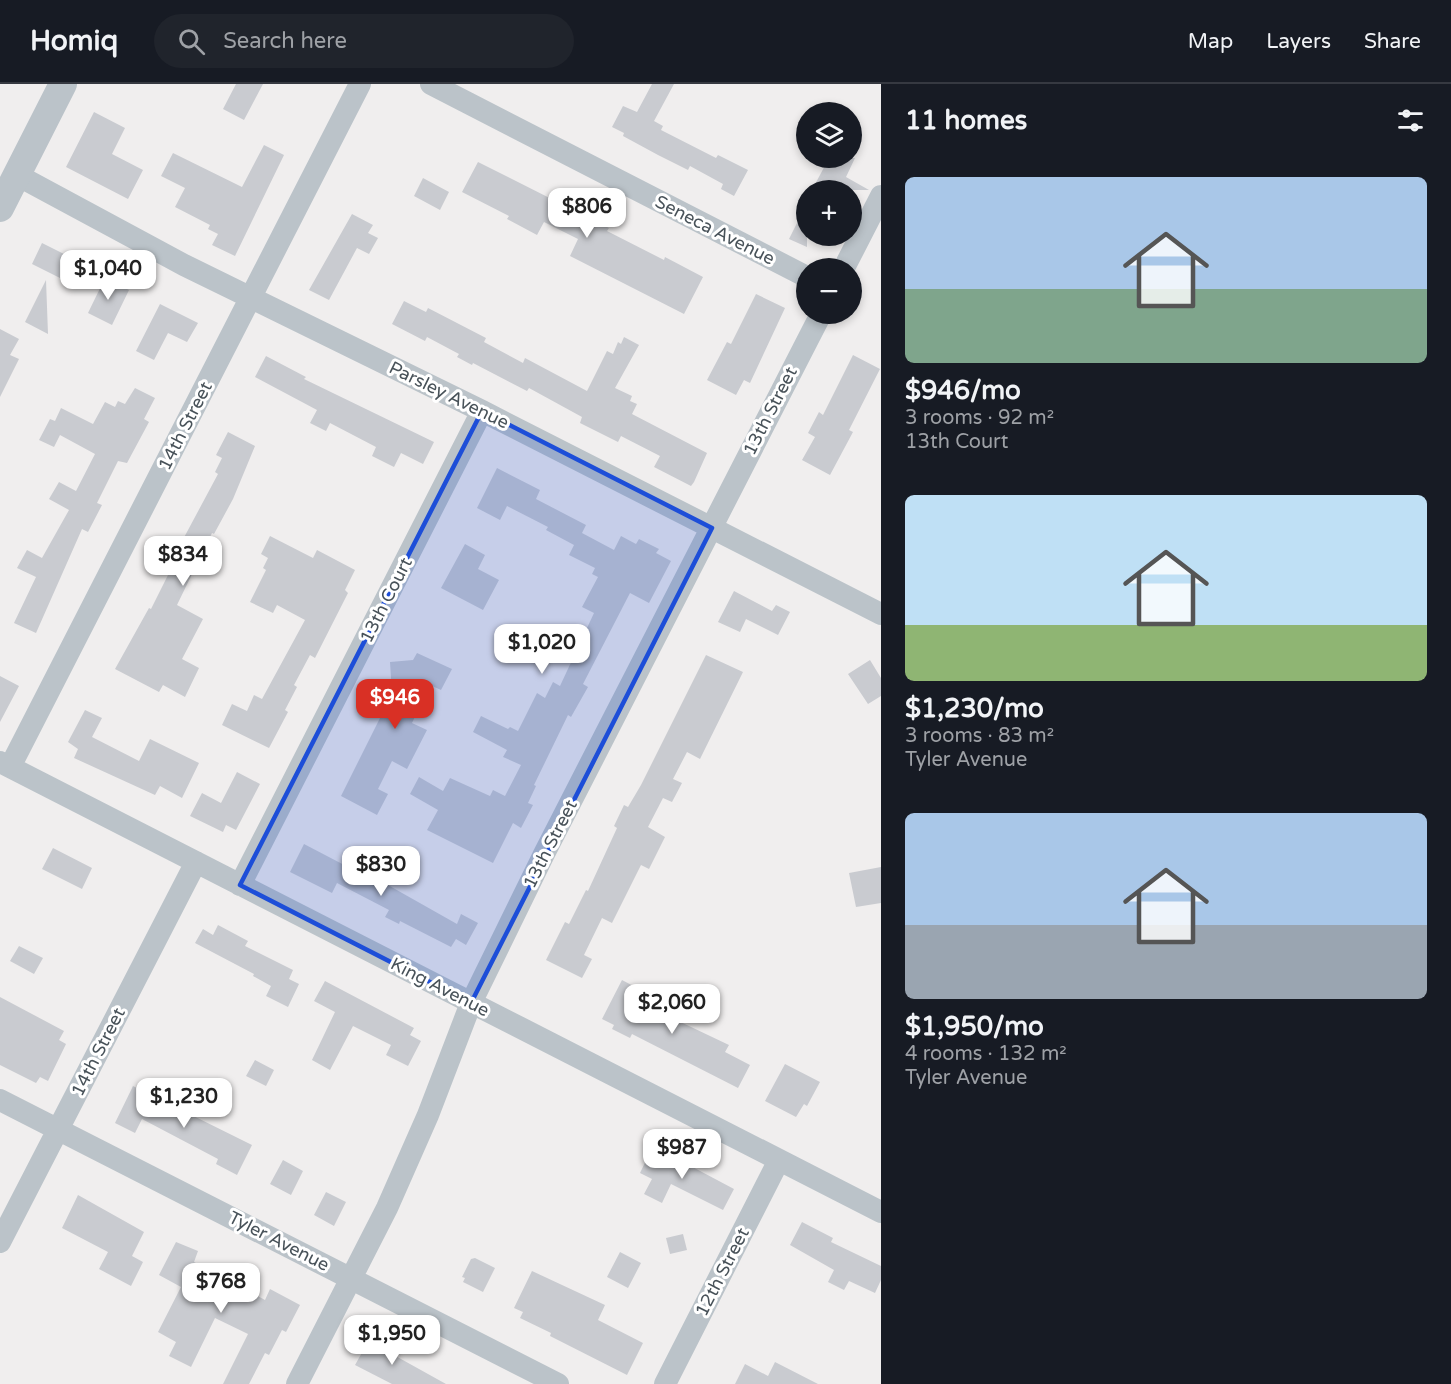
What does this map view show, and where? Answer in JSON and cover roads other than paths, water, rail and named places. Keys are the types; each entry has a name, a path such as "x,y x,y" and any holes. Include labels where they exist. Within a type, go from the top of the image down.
{"street":[{"path":"0,208 63,84"},
{"name":"14th Street","path":"5,765 251,297 360,84"},
{"name":"Seneca Avenue","path":"431,84 796,271"},
{"name":"Parsley Avenue","path":"17,175 146,245 482,411 881,614"},
{"path":"849,258 881,196"},
{"name":"13th Street","path":"297,1384 352,1278 428,1115 471,1003 544,854 816,324"},
{"name":"13th Court","path":"240,885 482,411"},
{"name":"King Avenue","path":"5,765 881,1212"},
{"name":"14th Street","path":"0,1242 196,862"},
{"name":"Tyler Avenue","path":"0,1100 558,1384"},
{"name":"12th Street","path":"665,1384 779,1160"}]}
